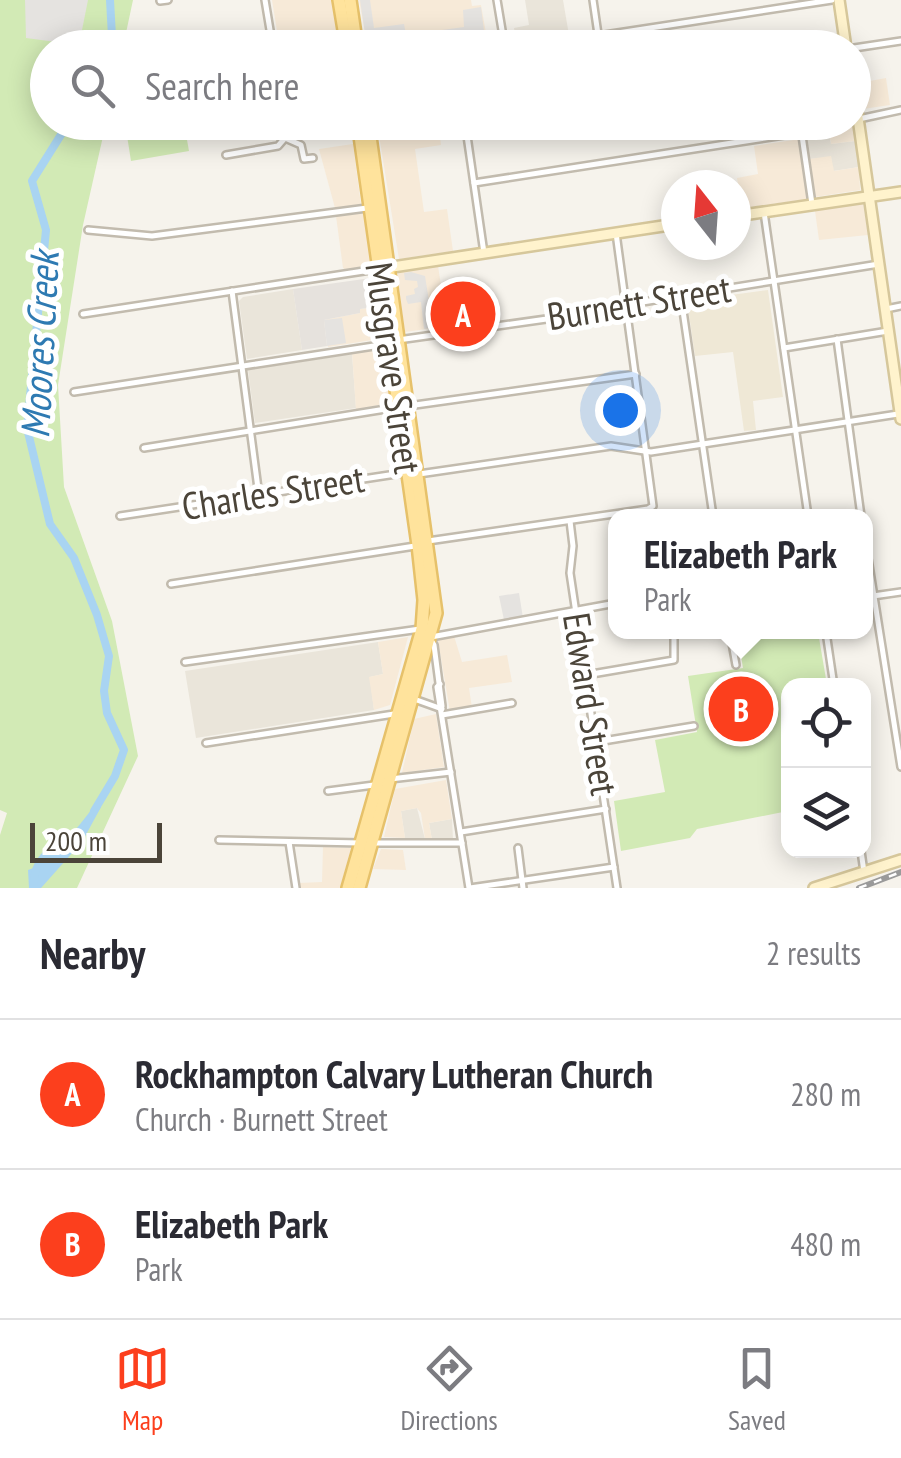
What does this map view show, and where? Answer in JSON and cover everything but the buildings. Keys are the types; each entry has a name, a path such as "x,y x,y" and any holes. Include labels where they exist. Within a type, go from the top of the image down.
{"main road":[{"path":"340,0 344,30"},
{"path":"350,0 354,30"},
{"name":"Musgrave Street","path":"361,140 384,268"},
{"name":"Musgrave Street","path":"370,140 423,543 430,613 428,635"},
{"path":"348,888 389,779 414,699 428,635"},
{"path":"360,886 377,786 397,714 428,635"}],"street":[{"path":"160,1 168,0"},
{"path":"265,0 270,30"},
{"path":"497,0 504,30"},
{"path":"593,0 597,30"},
{"path":"638,30 835,0 842,30"},
{"path":"871,45 901,41"},
{"path":"871,116 901,110"},
{"path":"226,156 278,146 283,140"},
{"path":"290,140 301,145 304,159 313,158"},
{"path":"468,140 484,254"},
{"path":"474,183 721,140"},
{"path":"803,140 812,204"},
{"path":"860,140 901,415"},
{"path":"751,214 901,192"},
{"path":"88,230 152,236 370,207"},
{"path":"764,212 807,509"},
{"path":"84,314 661,226"},
{"path":"616,233 653,506 635,509"},
{"name":"Burnett Street","path":"74,392 879,264"},
{"path":"232,291 259,496"},
{"path":"681,296 712,509"},
{"path":"886,309 901,306"},
{"path":"784,348 888,331"},
{"path":"837,339 861,509"},
{"path":"144,448 636,374"},
{"name":"Charles Street","path":"120,516 611,446 647,451 901,415"},
{"path":"171,584 608,514"},
{"name":"Edward Street","path":"570,520 570,573 617,888"},
{"path":"873,597 901,592"},
{"path":"185,662 428,635 608,605"},
{"path":"873,613 901,766"},
{"path":"428,635 440,684 469,888 523,884 614,867"},
{"path":"586,675 674,660 674,639"},
{"path":"731,639 736,665"},
{"path":"827,639 833,678"},
{"path":"414,699 442,712 512,704"},
{"path":"206,742 397,714"},
{"path":"596,742 694,726"},
{"path":"389,779 451,772"},
{"path":"328,791 377,786"},
{"path":"460,832 606,809"},
{"path":"219,840 462,843"},
{"path":"288,840 296,888"},
{"path":"518,848 523,884"},
{"path":"862,858 864,872"},
{"path":"814,888 901,860"}],"shaded area":[{"path":"25,0 88,0 82,30 30,30 30,39 26,38"},
{"path":"272,0 332,0 336,30 277,30"},
{"path":"359,0 471,0 472,6 481,5 485,30 365,30"},
{"path":"360,0 370,0 374,28 404,24 405,30 364,30"},
{"path":"525,0 563,0 568,30 514,30 529,25"},
{"path":"481,7 484,30 442,30 464,27 463,10"},
{"path":"886,78 890,105 871,108 871,81"},
{"path":"380,140 440,140 441,145 415,149 424,212 447,209 453,251 399,259"},
{"path":"800,140 808,199 751,207 751,175 758,174 754,146"},
{"path":"807,140 830,140 831,144 855,141 859,167 833,171 831,157 809,159"},
{"path":"353,144 361,205 335,208 319,149"},
{"path":"831,156 834,171 859,167 860,190 815,197 809,159"},
{"path":"863,203 868,235 819,240 815,211"},
{"path":"365,211 372,264 346,270 336,216"},
{"path":"438,266 443,299 431,301 434,328 405,332 397,274"},
{"path":"404,273 425,276 429,301 443,300 446,325 424,329 421,302 408,304 406,299 418,287 417,281 405,280"},
{"path":"371,278 376,307 324,320 327,346 302,350 293,289"},
{"path":"293,289 302,350 247,359 239,301 243,297"},
{"path":"768,290 783,397 753,401 756,430 744,431 733,352 695,356 687,301"},
{"path":"376,307 378,339 328,347 324,320"},
{"path":"342,318 346,343 327,346 324,320"},
{"path":"381,347 385,350 392,402 356,410 352,352"},
{"path":"352,354 356,408 255,423 248,370"},
{"path":"519,593 523,618 504,620 499,596"},
{"path":"454,636 462,662 507,655 512,682 469,688 472,708 450,712 438,640"},
{"path":"408,637 390,705 374,710 369,677 383,674 378,642"},
{"path":"378,642 383,674 370,677 374,710 196,738 185,671"},
{"path":"436,714 444,767 402,773 414,719"},
{"path":"446,780 452,819 429,823 432,840 425,839 417,808 401,811 405,838 384,837 395,789"},
{"path":"417,808 425,839 405,838 401,811"},
{"path":"452,819 453,840 432,840 429,823"},
{"path":"323,847 351,848 340,888 300,888 299,883 322,882"},
{"path":"381,849 403,850 406,870 373,869"}],"green space":[{"path":"0,0 133,0 127,30 30,30 30,140 102,140 83,225 58,385 64,487 112,621 138,756 77,888 0,888 0,835 7,813 0,810"},
{"path":"128,140 187,140 189,151 131,161"},
{"path":"738,639 819,639 826,678 781,678 781,812 697,829 690,838 621,851 614,801 665,792 655,740 697,732 688,676 743,668"}],"water":[{"path":"97,802 101,807 82,842 41,888 29,888 28,870 56,851"}],"waterway":[{"name":"Moores Creek","path":"110,0 112,30"},
{"name":"Moores Creek","path":"58,140 32,181 46,230 27,428 50,524 74,558 109,656 104,691 107,713 124,750 115,776 94,811"},
{"name":"Moores Creek","path":"34,888 42,859 68,839"}],"railway":[{"path":"859,888 901,872"}],"place":[{"name":"Rockhampton Calvary Lutheran Church","path":"463,314"},
{"name":"Elizabeth Park","path":"741,709"}]}
